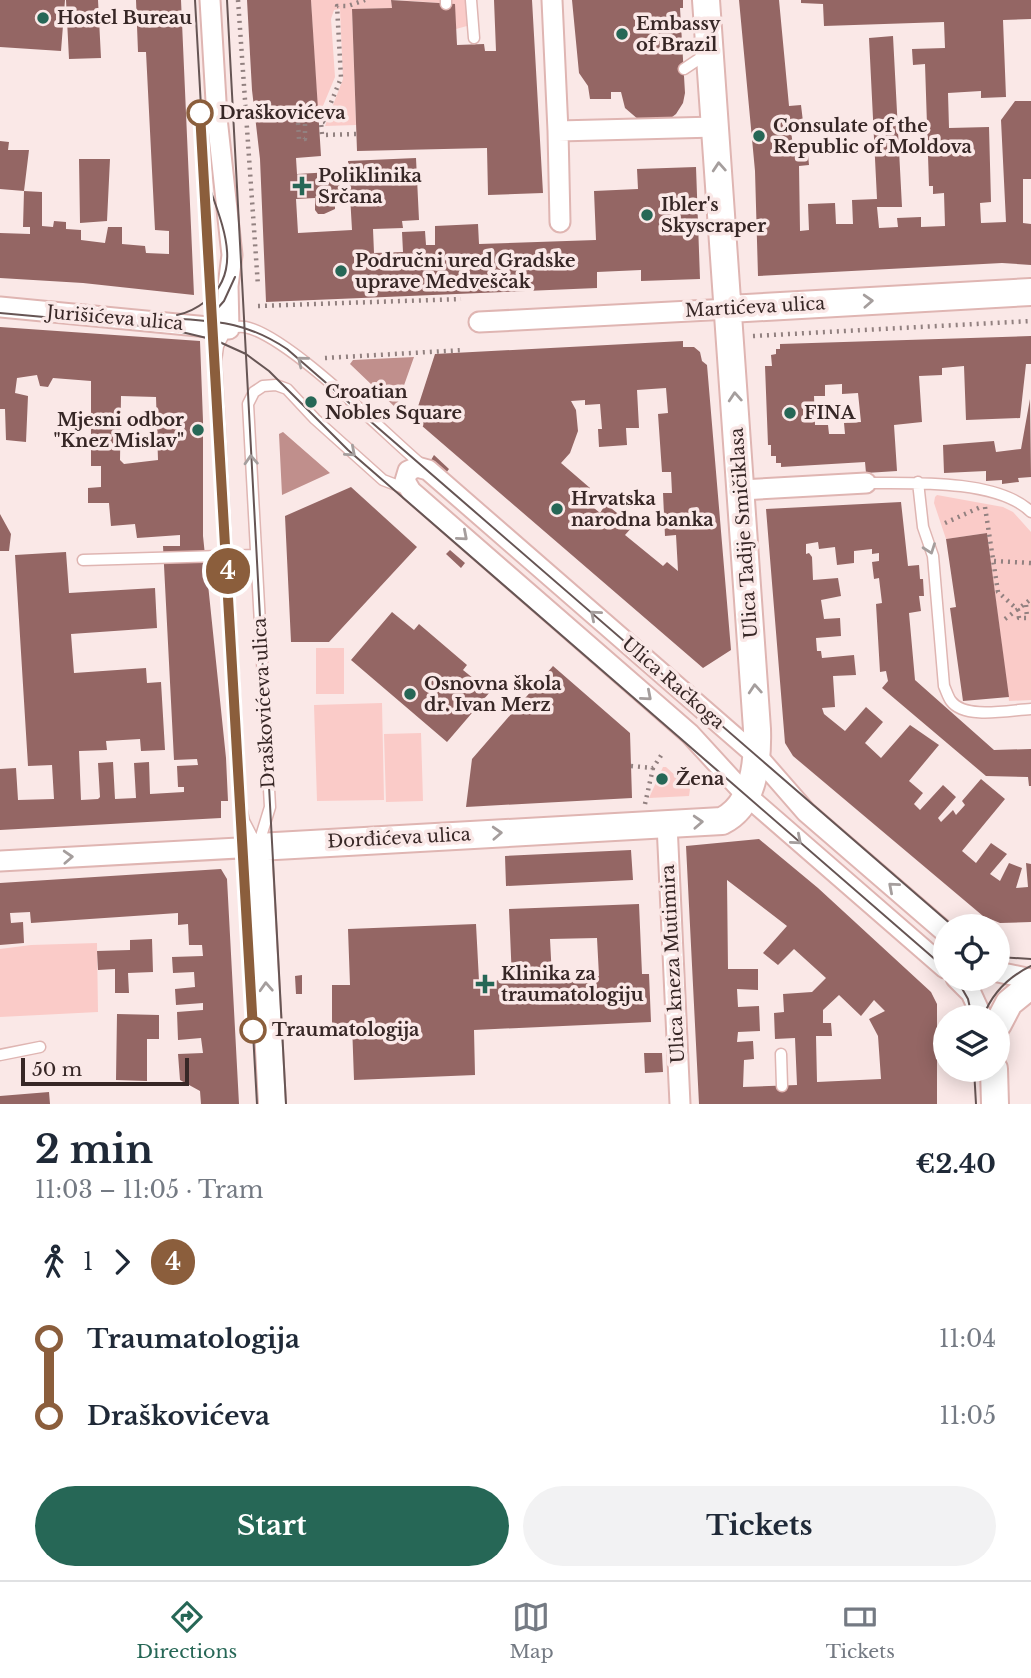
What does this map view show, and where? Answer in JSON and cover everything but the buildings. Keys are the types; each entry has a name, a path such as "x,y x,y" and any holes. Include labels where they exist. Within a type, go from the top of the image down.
{"street":[{"path":"211,0 217,118 232,255 228,286 229,329"},
{"path":"552,0 561,222"},
{"name":"Ulica Tadije Smičiklasa","path":"706,0 758,757"},
{"path":"558,131 716,127"},
{"name":"Martićeva ulica","path":"479,323 1031,292"},
{"name":"Jurišićeva ulica","path":"0,307 229,329"},
{"path":"411,491 405,481 408,471 417,467 428,470"},
{"name":"Ulica Račkoga","path":"428,470 758,757 806,811 933,922"},
{"path":"741,490 866,483"},
{"name":"Ulica Račkoga","path":"411,491 690,734 746,795 933,958"},
{"name":"Đorđićeva ulica","path":"0,861 722,821 730,817 746,795 758,757"},
{"name":"Ulica kneza Mutimira","path":"667,824 680,1104"},
{"name":"Draškovićeva ulica","path":"258,847 272,1104"},
{"path":"1010,975 1031,979"},
{"path":"1008,1005 1031,985"},
{"path":"994,1082 995,1104"}],"lane":[{"path":"471,0 474,38"},
{"path":"229,329 250,328 287,349 428,470"},
{"name":"Draškovićeva ulica","path":"229,329 220,342 216,361 241,807 244,821 258,847"},
{"name":"Draškovićeva ulica","path":"258,847 270,807 248,404 254,392 263,386 276,385 287,389 315,419 383,480"},
{"name":"Ulica Račkoga","path":"383,480 411,491"},
{"path":"918,482 923,527 933,556 944,686 952,703 964,710 978,713 1031,709"},
{"path":"866,483 947,483 1012,498 1031,512"},
{"path":"83,560 256,555"},
{"path":"0,1055 40,1047"},
{"path":"781,1054 782,1086"}],"path":[{"path":"238,0 250,124 258,286"},
{"path":"356,134 322,135 321,122 341,78 337,3 348,6 365,0"},
{"path":"258,306 461,299"},
{"path":"754,335 1031,321"},
{"path":"320,358 464,350"},
{"path":"983,491 998,592 1018,610 1019,618 1027,618 1026,604"},
{"path":"946,523 985,506"},
{"path":"994,561 1031,563"},
{"path":"1005,619 1031,599"},
{"path":"645,804 653,768 662,754"},
{"path":"631,766 653,768"}],"shaded area":[{"path":"311,0 391,0 392,8 352,9 356,125 325,126 343,79 340,9 334,10 331,19 335,77 318,118"},
{"path":"398,0 466,0 467,26 456,29 454,4"},
{"path":"414,357 396,408 350,364 353,360"},
{"path":"283,432 330,473 282,495 279,434"},
{"path":"937,495 1003,507 1013,512 1031,532 1031,700 1009,701 987,533 946,539 934,503"},
{"path":"316,648 344,648 344,694 316,694"},
{"path":"382,703 384,800 317,801 314,705"},
{"path":"421,733 423,801 386,802 384,734"},
{"path":"663,767 690,789 689,796 649,798"},
{"path":"97,943 98,1012 0,1017 0,949"}],"tram line":[{"path":"195,0 257,1104"},
{"path":"227,0 286,1104"},
{"name":"4","path":"200,113 253,1030"},
{"path":"177,315 206,301 218,289 224,276 227,246 209,186"},
{"path":"209,318 224,301 235,277"},
{"path":"0,313 165,328 215,340 246,354 269,371 348,450 933,958"},
{"path":"152,317 238,326 287,349 939,914"},
{"path":"1010,958 1031,959"},
{"path":"989,1005 1015,975 1031,966"},
{"path":"963,991 969,1005"},
{"path":"975,1082 976,1104"}],"place":[{"name":"Hostel Bureau","path":"43,18"},
{"name":"Embassy of Brazil","path":"622,34"},
{"name":"Draškovićeva","path":"200,113"},
{"name":"Consulate of the Republic of Moldova","path":"759,136"},
{"name":"Poliklinika Srčana","path":"302,186"},
{"name":"Ibler's Skyscraper","path":"647,215"},
{"name":"Područni ured Gradske uprave Medveščak","path":"341,271"},
{"name":"Croatian Nobles Square","path":"311,402"},
{"name":"FINA","path":"790,413"},
{"name":"Mjesni odbor \"Knez Mislav\"","path":"198,430"},
{"name":"Hrvatska narodna banka","path":"557,509"},
{"name":"Osnovna škola dr. Ivan Merz","path":"410,694"},
{"name":"Žena","path":"662,779"},
{"name":"Klinika za traumatologiju","path":"485,984"},
{"name":"Traumatologija","path":"253,1030"}]}
